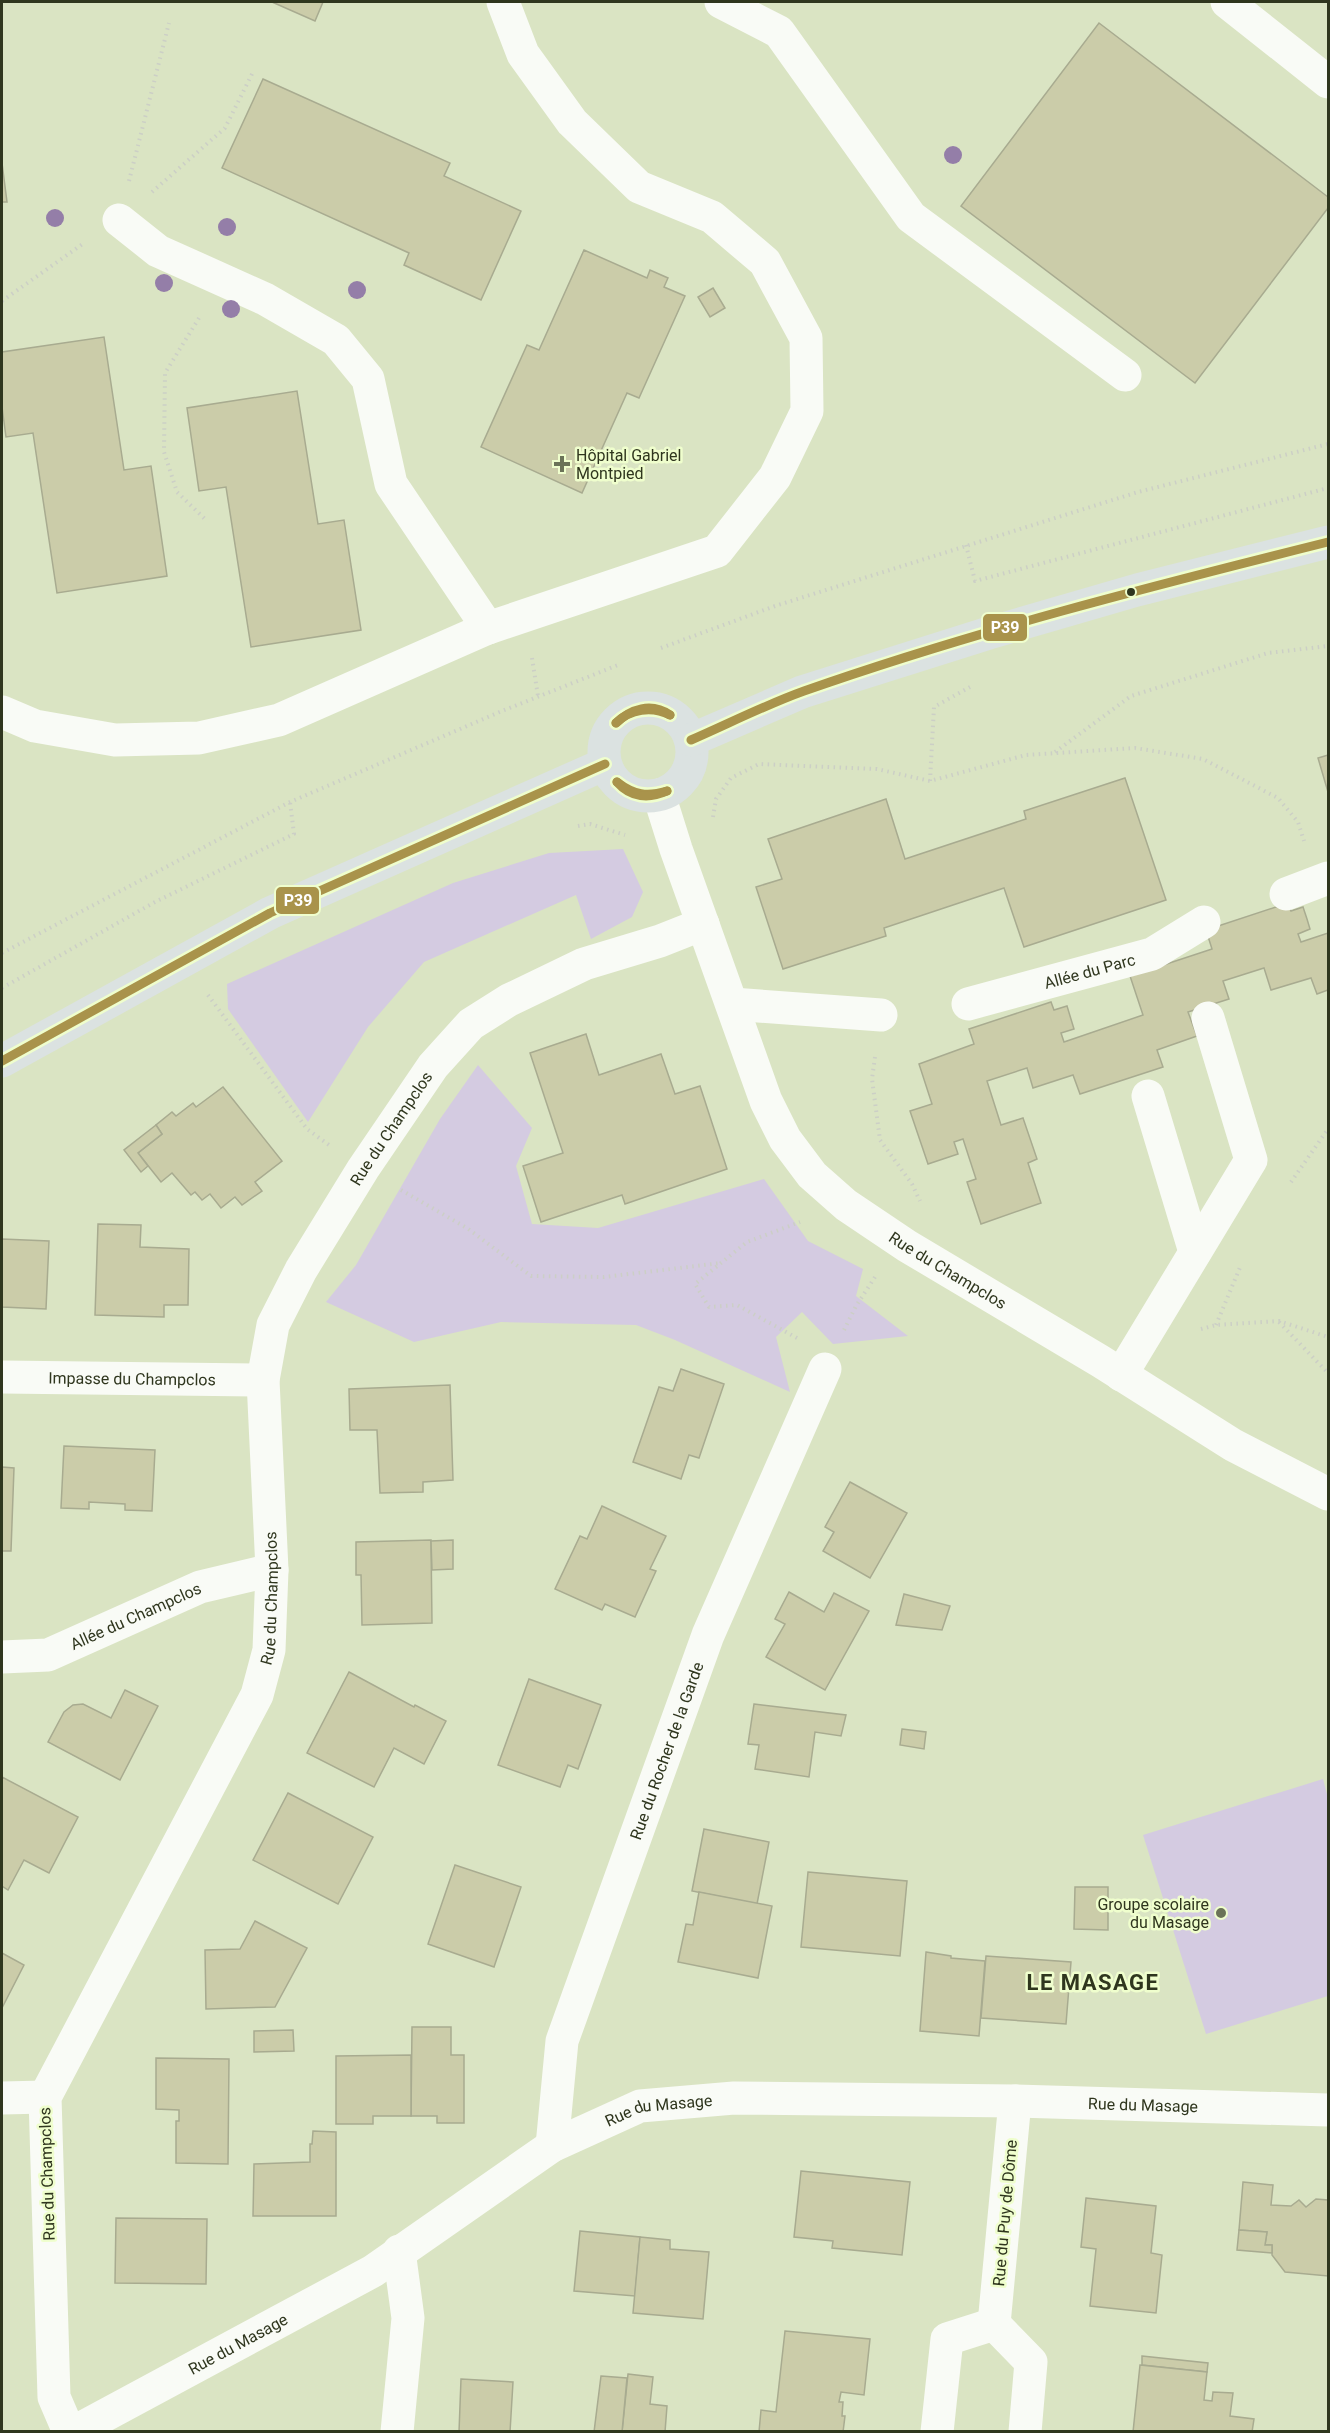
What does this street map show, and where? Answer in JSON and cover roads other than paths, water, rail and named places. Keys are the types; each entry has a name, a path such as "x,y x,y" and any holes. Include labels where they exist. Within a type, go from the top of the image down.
{"main road":[{"path":"691,740 802,692 989,633 1137,590 1329,542"},
{"path":"634,709 662,710 675,717 685,727 691,740 692,753 689,768 682,780 672,789 659,795 645,797 632,794 619,787 610,777 605,764 603,750 605,737 622,715 634,709"},
{"path":"2,1060 270,913 605,764"}],"street":[{"path":"2,712 35,726 115,740 199,738 279,720 488,628 717,551 775,477 807,411 806,338 765,262 712,218 639,188 572,122 523,54 503,2"},
{"path":"721,2 779,32 911,218 1125,375"},
{"path":"1227,2 1329,82"},
{"path":"119,220 158,251 265,299 336,340 369,379 391,484 488,628"},
{"name":"Rue du Champclos","path":"659,795 766,1101 785,1139 812,1175 846,1205 907,1246 1233,1444 1329,1494"},
{"path":"1286,894 1323,880"},
{"name":"Allée du Parc","path":"968,1004 1152,954 1204,922"},
{"name":"Rue du Champclos","path":"69,2432 54,2397 45,2097 257,1695 269,1650 272,1570 263,1380 273,1324 301,1270 363,1169 433,1066 471,1024 509,1000 584,964 660,941 703,924"},
{"path":"732,1004 881,1015"},
{"path":"1121,1375 1251,1160 1208,1018"},
{"path":"1148,1096 1195,1252"},
{"name":"Rue du Rocher de la Garde","path":"552,2146 562,2041 708,1635 825,1369"},
{"name":"Impasse du Champclos","path":"2,1377 263,1380"},
{"name":"Allée du Champclos","path":"2,1657 48,1655 200,1587 272,1570"},
{"path":"2,2098 45,2097"},
{"name":"Rue du Masage","path":"74,2432 373,2271 552,2146 640,2106 734,2098 1329,2110"},
{"name":"Rue du Puy de Dôme","path":"994,2324 1015,2102"},
{"path":"398,2432 408,2318 399,2252"},
{"path":"937,2432 947,2339 994,2324 1031,2362 1025,2432"}],"place":[{"name":"Hôpital Gabriel Montpied","path":"562,464"},
{"name":"Groupe scolaire du Masage","path":"1221,1913"}],"district":[{"name":"LE MASAGE","path":"1093,1982"}]}
